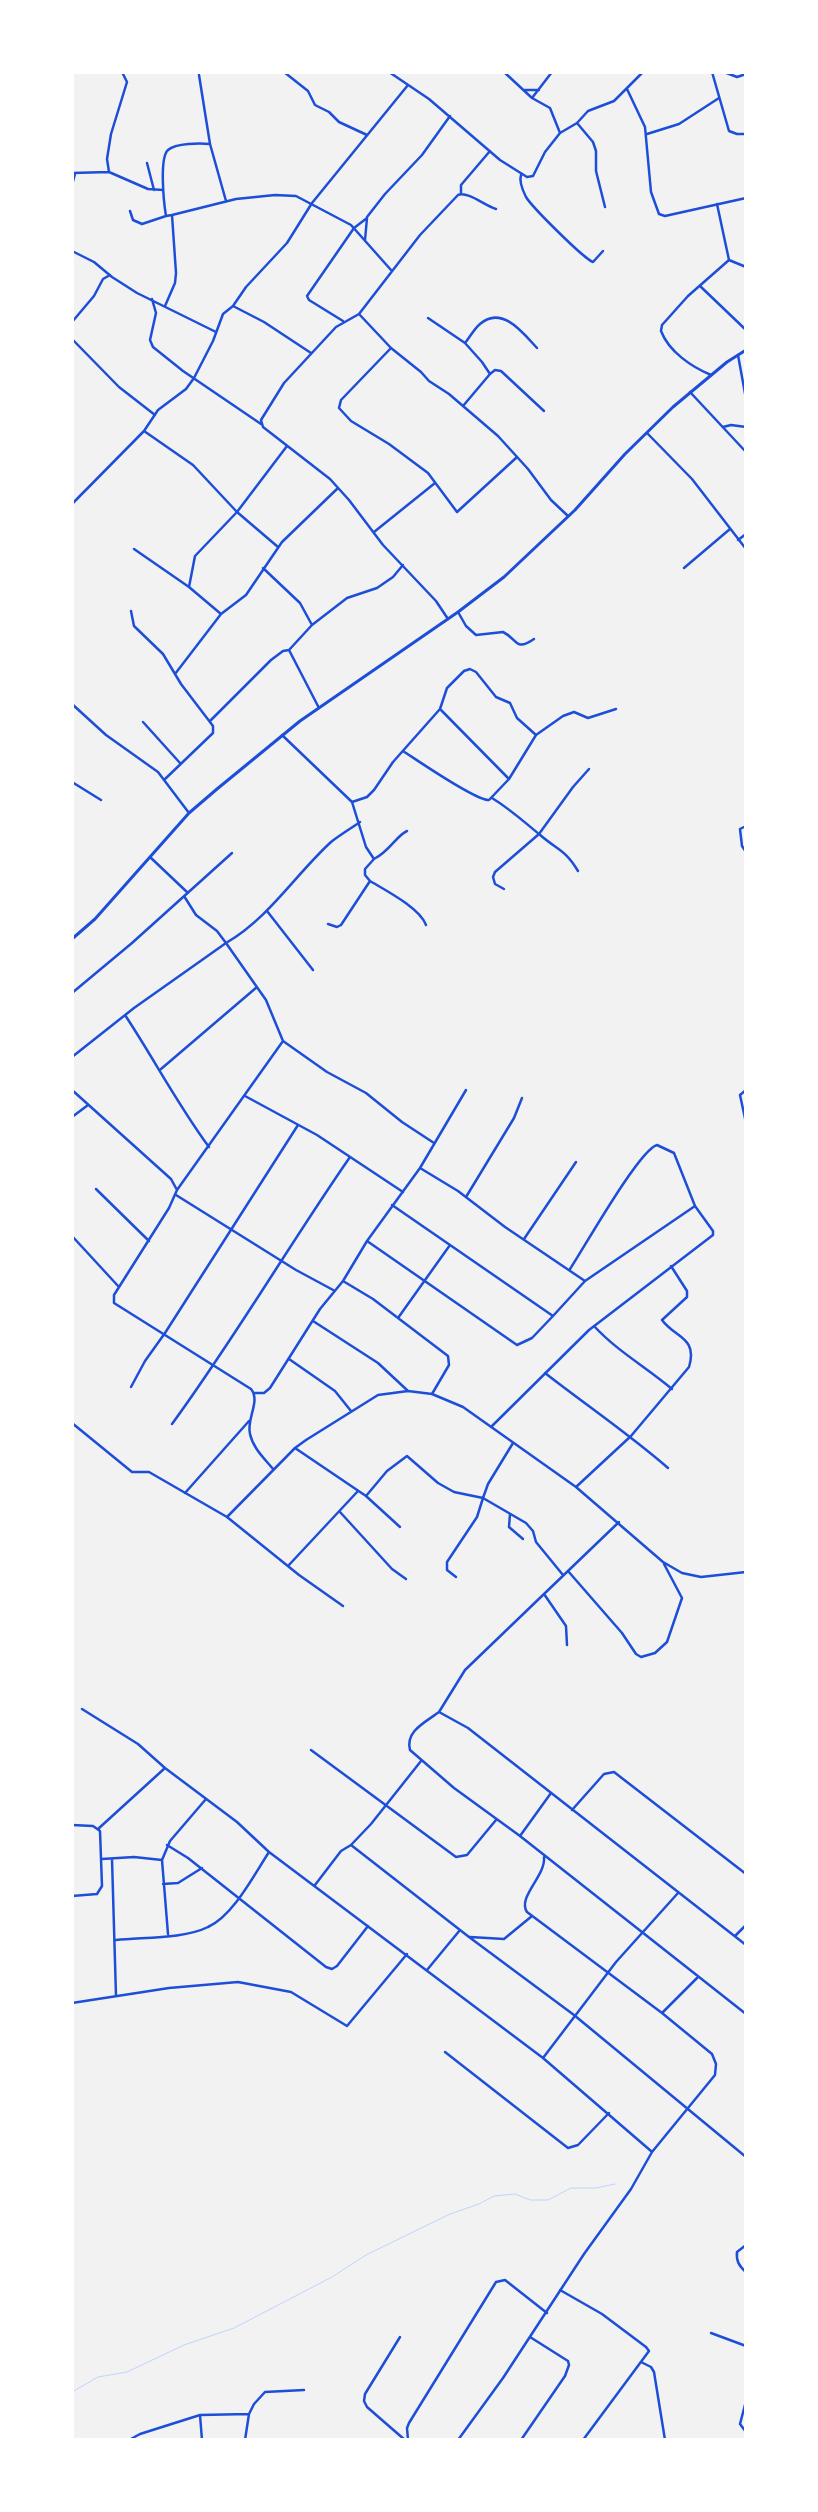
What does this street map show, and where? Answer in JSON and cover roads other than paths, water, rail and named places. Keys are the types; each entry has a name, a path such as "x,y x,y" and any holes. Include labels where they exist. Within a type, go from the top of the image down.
{"street":[{"path":"109,172 107,159 111,134 128,82 122,72"},
{"path":"284,72 308,91 315,105 329,112 339,122 368,135"},
{"path":"389,72 450,116 520,175 527,178 533,176 545,152 560,133 577,123 588,111 614,101 643,72"},
{"path":"504,72 532,98 550,108 560,133"},
{"path":"532,98 552,72"},
{"path":"712,72 729,131 737,134 746,134"},
{"path":"724,72 737,77 746,74"},
{"path":"737,72 740,75"},
{"path":"199,75 210,144 226,201"},
{"path":"72,504 85,494 144,430 155,415 186,389 194,378 223,314 233,306 246,287 287,244 312,203 408,85"},
{"path":"628,89 635,109 643,119 647,134 650,192 659,214 665,216 746,198"},
{"path":"525,90 539,90"},
{"path":"647,134 678,124 719,98"},
{"path":"343,321 309,300 307,296 354,228 367,218 385,194 422,155 450,116"},
{"path":"577,123 593,142 596,151 596,171 606,207"},
{"path":"166,216 163,190 166,151 173,147 210,144"},
{"path":"261,424 264,412 284,383 343,321 358,314 420,235 461,194 461,185 490,150"},
{"path":"147,163 154,190"},
{"path":"72,185 74,173 109,172 154,190 163,190"},
{"path":"520,175 520,181 527,198 581,253 593,262 603,251"},
{"path":"461,194 496,209"},
{"path":"130,211 133,220 142,224 226,201 287,195 296,196 312,203 354,228 391,270"},
{"path":"717,204 729,260"},
{"path":"165,306 175,283 176,273 172,215"},
{"path":"365,242 367,218"},
{"path":"72,251 94,262 110,275 152,299 216,332"},
{"path":"729,260 746,267"},
{"path":"711,375 695,369 680,356 661,332 662,325 688,296 729,260"},
{"path":"72,322 94,296 103,279 110,275"},
{"path":"700,286 746,330"},
{"path":"152,299 156,314 150,343 194,378 261,424 319,469 338,488 374,532 436,601 448,619"},
{"path":"233,306 264,322 311,353"},
{"path":"358,314 392,348 421,372 429,382 464,406 498,436 528,469 551,500 568,516"},
{"path":"428,318 465,343 490,374"},
{"path":"465,343 479,324 499,319 515,324 537,348"},
{"path":"72,339 119,387 155,415"},
{"path":"392,348 341,400 340,408 351,421 389,444 428,474 457,512 516,458"},
{"path":"72,939 95,919 189,814 282,735 458,612 504,577 568,516 647,432 690,392 746,350"},
{"path":"738,355 746,399"},
{"path":"464,406 495,370 501,371 544,411"},
{"path":"690,392 746,452"},
{"path":"723,428 731,426 746,427"},
{"path":"144,430 193,465 237,512 278,547"},
{"path":"647,432 681,467 724,518 746,549"},
{"path":"189,587 195,556 237,512 287,446"},
{"path":"374,532 435,483"},
{"path":"175,674 221,614 246,595 278,547 338,488"},
{"path":"684,568 730,529"},
{"path":"738,540 746,534"},
{"path":"134,549 189,587 221,614"},
{"path":"210,721 271,660 283,651 289,650 312,625 347,598 377,588 393,578 403,565"},
{"path":"263,568 300,603 312,625"},
{"path":"130,611 134,626 163,654 175,674 210,721 213,733 180,762 164,780"},
{"path":"458,612 466,626 476,635 503,632 516,644 521,645 534,639"},
{"path":"289,650 320,708"},
{"path":"352,802 367,797 374,790 403,751 440,709 448,686 464,671 474,670 500,700 510,703 517,718 536,735"},
{"path":"72,704 106,735 158,772 189,814"},
{"path":"440,709 509,779"},
{"path":"403,751 443,778 485,801 492,798 509,779 536,735 563,716 574,712 588,718 616,709"},
{"path":"144,722 180,762"},
{"path":"282,735 352,802 360,822 366,847 374,859"},
{"path":"504,889 495,884 493,877 495,872 539,834 573,787 589,769"},
{"path":"72,782 101,800"},
{"path":"492,798 518,815 539,834 565,852 578,871"},
{"path":"72,1058 125,1015 250,926 267,911 332,842 360,822"},
{"path":"746,826 740,829 742,846 746,852"},
{"path":"407,831 399,837 389,850 374,859 365,869 366,875 370,881 409,906 421,916 426,924"},
{"path":"72,993 232,853"},
{"path":"150,857 188,893"},
{"path":"328,924 337,927 342,925 370,881"},
{"path":"184,896 196,915 217,931 257,987 272,1011 284,1041 327,1072 371,1097 402,1122 434,1143"},
{"path":"267,911 313,970"},
{"path":"161,1069 257,987"},
{"path":"125,1015 161,1069 189,1118 209,1148"},
{"path":"284,1041 177,1190 176,1195 113,1298 114,1303 215,1365 254,1393 264,1393 270,1388 313,1321 343,1281 367,1241 420,1168 466,1090"},
{"path":"72,1090 171,1179 177,1190"},
{"path":"746,1090 740,1095 746,1123"},
{"path":"245,1096 298,1125 403,1192"},
{"path":"466,1197 510,1124 522,1098"},
{"path":"72,1117 88,1105"},
{"path":"131,1387 141,1367 165,1333 298,1125"},
{"path":"491,1427 594,1326 714,1235 695,1206 674,1153 663,1146 654,1146 648,1149 615,1196 570,1270"},
{"path":"172,1424 215,1365 281,1260 350,1157"},
{"path":"524,1239 576,1162"},
{"path":"420,1168 466,1197 585,1281"},
{"path":"96,1188 148,1241"},
{"path":"176,1195 230,1230 334,1291"},
{"path":"392,1205 552,1316"},
{"path":"367,1241 517,1345 532,1338 585,1281 695,1206"},
{"path":"72,1236 119,1287"},
{"path":"398,1318 425,1283 450,1245"},
{"path":"576,1487 631,1436 690,1367 689,1344 662,1320 687,1298 687,1291 671,1266"},
{"path":"343,1281 398,1318 433,1344 450,1360 446,1373 432,1394"},
{"path":"313,1321 378,1364 408,1391"},
{"path":"594,1326 629,1359 659,1377 672,1389"},
{"path":"289,1359 334,1391 351,1411"},
{"path":"545,1373 575,1398 631,1436 668,1468"},
{"path":"227,1517 295,1448 378,1395 408,1391 432,1394 463,1408 576,1487 619,1522 663,1562 682,1573 701,1577 746,1572"},
{"path":"254,1393 255,1399 250,1420 252,1440 273,1469"},
{"path":"185,1493 250,1420"},
{"path":"72,1423 132,1472 146,1471 227,1517 288,1566 343,1606"},
{"path":"456,1577 447,1570 447,1562 477,1517 488,1484 513,1442"},
{"path":"295,1448 366,1496 400,1527"},
{"path":"366,1496 386,1471 407,1456 438,1483 465,1496 483,1498 530,1527 536,1542 563,1575"},
{"path":"288,1566 358,1491"},
{"path":"340,1512 392,1569 406,1579"},
{"path":"510,1514 509,1528 523,1540"},
{"path":"619,1522 465,1670 440,1712 410,1735 408,1743 410,1750 421,1761 496,1820 520,1836 697,1978 746,2014"},
{"path":"568,1571 622,1633 636,1654 641,1657 648,1656 667,1642 682,1598 680,1591 668,1575 663,1562"},
{"path":"544,1594 566,1626 567,1645"},
{"path":"82,1709 138,1744 165,1768 237,1822 269,1852 543,2058 652,2152"},
{"path":"440,1712 468,1728 746,1945"},
{"path":"311,1750 456,1857 467,1855 496,1820"},
{"path":"315,1885 341,1851 351,1845 421,1761"},
{"path":"98,1829 165,1768"},
{"path":"572,1810 604,1774 614,1772 746,1874"},
{"path":"520,1836 551,1793"},
{"path":"168,1935 162,1860 167,1846 206,1799"},
{"path":"72,1825 93,1826 98,1829 102,1839 102,1886 100,1892 72,1896"},
{"path":"351,1845 468,1937 574,2015 660,2084 686,2110 746,2157"},
{"path":"167,1846 202,1868 308,1954 329,1968 337,1966 368,1926"},
{"path":"116,1940 168,1935 207,1928 220,1919 239,1897 269,1852"},
{"path":"458,2440 631,2189 652,2152 715,2075 716,2064 712,2054 662,2013 527,1912 524,1904 543,1870 544,1857"},
{"path":"102,1859 134,1858 162,1860"},
{"path":"112,1859 116,1940 116,1996"},
{"path":"164,1884 178,1883 202,1868"},
{"path":"543,2058 607,1973 640,1933 678,1893"},
{"path":"468,1937 504,1939 532,1916"},
{"path":"735,1936 746,1925"},
{"path":"427,1970 460,1930"},
{"path":"72,2003 238,1982 285,1990 301,1996 347,2026 407,1954"},
{"path":"662,2013 697,1978"},
{"path":"445,2052 568,2148 578,2145 609,2113"},
{"path":"746,2245 737,2252 736,2259 739,2266 746,2272"},
{"path":"407,2440 409,2423 496,2282 504,2280 547,2313"},
{"path":"560,2290 602,2314 646,2347 648,2353 584,2440"},
{"path":"711,2333 746,2346"},
{"path":"400,2337 365,2394 364,2401 367,2408 407,2440"},
{"path":"521,2440 565,2376 569,2366 568,2361 530,2337"},
{"path":"640,2362 651,2367 654,2372 665,2440"},
{"path":"246,2440 249,2414 254,2404 265,2392 304,2390"},
{"path":"746,2401 740,2424 746,2432"},
{"path":"129,2440 140,2434 200,2414 249,2414"},
{"path":"200,2414 202,2440"}],"waterway":[{"path":"72,2392 98,2377 127,2372 184,2345 234,2328 332,2277 366,2255 450,2214 479,2204 494,2196 515,2194 530,2200 548,2200 571,2188 596,2188 615,2184"}]}
